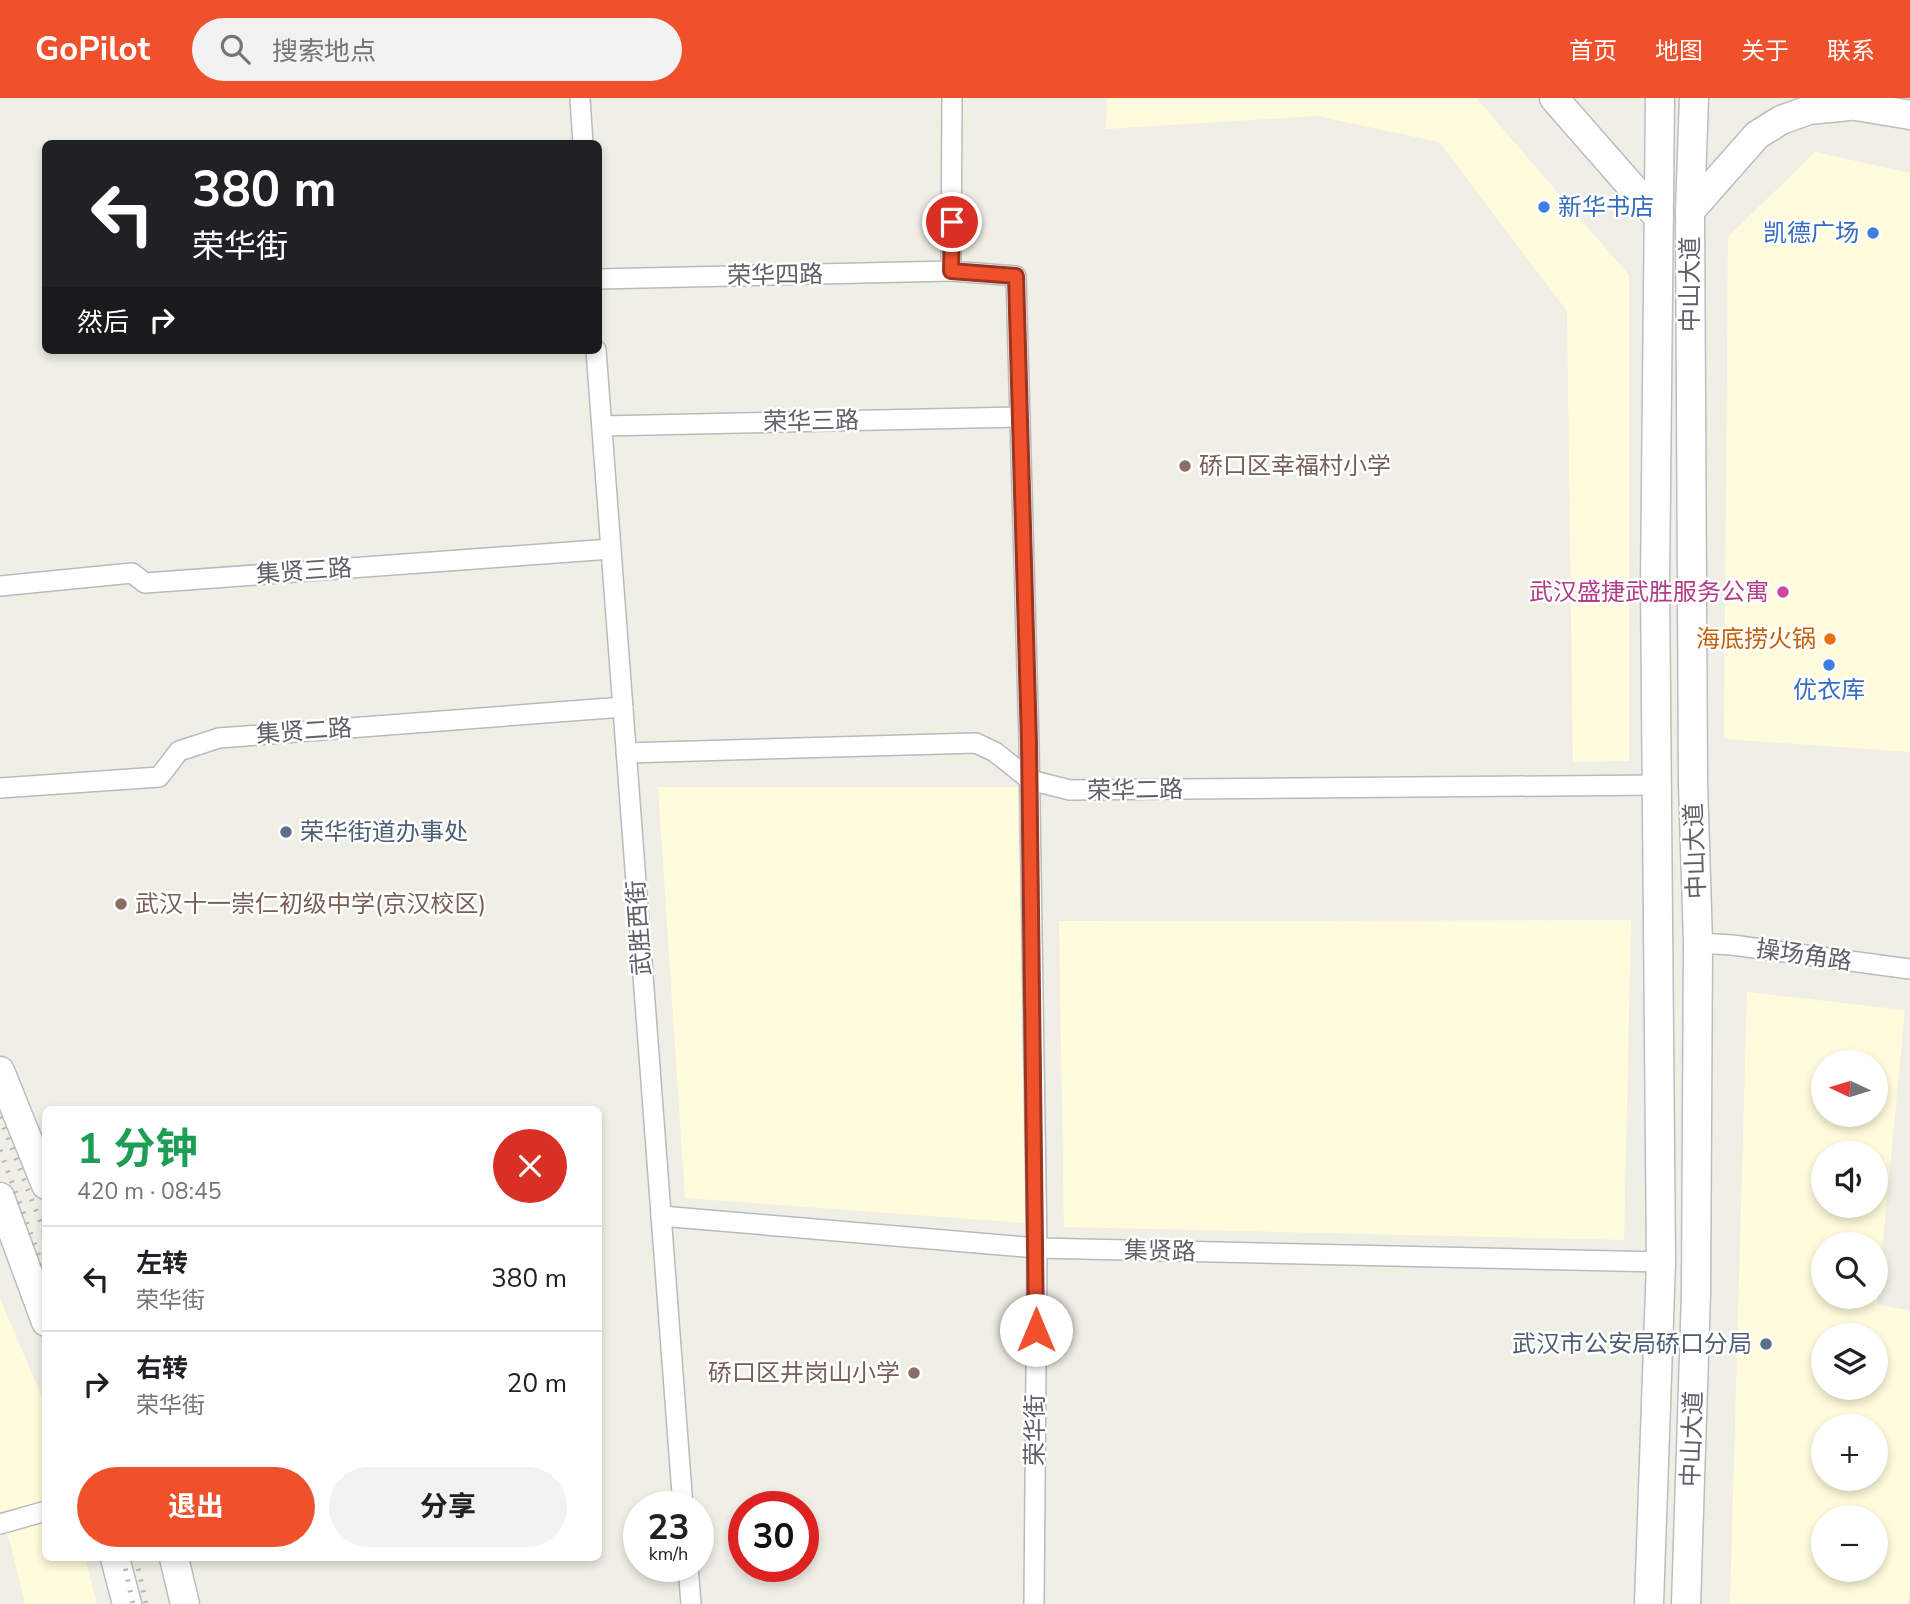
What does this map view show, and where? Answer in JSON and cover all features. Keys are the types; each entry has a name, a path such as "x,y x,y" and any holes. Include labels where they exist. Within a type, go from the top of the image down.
{"main road":[{"path":"1554,98 1659,218"},
{"name":"中山大道","path":"1649,1604 1661,1262 1655,584 1660,98"},
{"name":"中山大道","path":"1686,1604 1696,1293 1698,943 1693,783 1690,211 1694,98"},
{"path":"1812,98 1910,115"},
{"path":"1690,211 1757,135 1782,120 1809,110 1849,106"},
{"path":"0,1071 42,1175"},
{"path":"0,1197 42,1311"},
{"path":"116,1561 127,1604"},
{"path":"175,1561 185,1604"}],"street":[{"path":"580,98 583,140"},
{"path":"951,271 952,98"},
{"name":"荣华四路","path":"602,279 951,271"},
{"name":"荣华街","path":"951,271 1016,276 1030,780 1037,1248 1034,1604"},
{"name":"武胜西街","path":"596,354 682,1491"},
{"name":"荣华三路","path":"602,426 1020,417"},
{"name":"集贤三路","path":"0,586 132,573 145,583 611,549"},
{"name":"集贤二路","path":"0,788 159,777 179,751 219,738 623,707"},
{"name":"荣华二路","path":"626,753 975,743 995,752 1030,780 1070,790 1657,785"},
{"name":"操场角路","path":"1698,943 1732,945 1910,969"},
{"name":"集贤路","path":"661,1216 1037,1248 1661,1262"},
{"path":"0,1524 42,1512"},
{"path":"689,1582 691,1604"}],"shaded area":[{"path":"1107,98 1476,98 1629,275 1629,761 1573,762 1567,311 1439,142 1317,116 1106,129"},
{"path":"1815,152 1910,173 1910,752 1724,739 1728,237"},
{"path":"658,787 1018,787 1025,1223 685,1198"},
{"path":"1631,920 1624,1240 1064,1227 1059,921"},
{"path":"1747,992 1905,1010 1888,1188 1888,1141 1811,1141 1811,1218 1885,1218 1884,1232 1811,1232 1811,1309 1888,1309 1888,1306 1910,1311 1908,1604 1730,1604"},
{"path":"0,1299 42,1397 42,1561 86,1561 97,1604 25,1604 11,1546 0,1518"}],"railway":[{"path":"0,1117 42,1227"},
{"path":"0,1150 42,1264"},
{"path":"124,1561 133,1604"},
{"path":"137,1561 146,1604"}],"place":[{"name":"新华书店","path":"1544,207"},
{"name":"凯德广场","path":"1873,233"},
{"name":"硚口区幸福村小学","path":"1185,466"},
{"name":"武汉盛捷武胜服务公寓","path":"1783,592"},
{"name":"海底捞火锅","path":"1830,639"},
{"name":"优衣库","path":"1829,665"},
{"name":"荣华街道办事处","path":"286,832"},
{"name":"武汉十一崇仁初级中学(京汉校区)","path":"121,904"},
{"name":"武汉市公安局硚口分局","path":"1766,1344"},
{"name":"硚口区井岗山小学","path":"914,1373"}],"route":[{"path":"952,222 951,271 1016,276 1029,743 1036,1330"}]}
